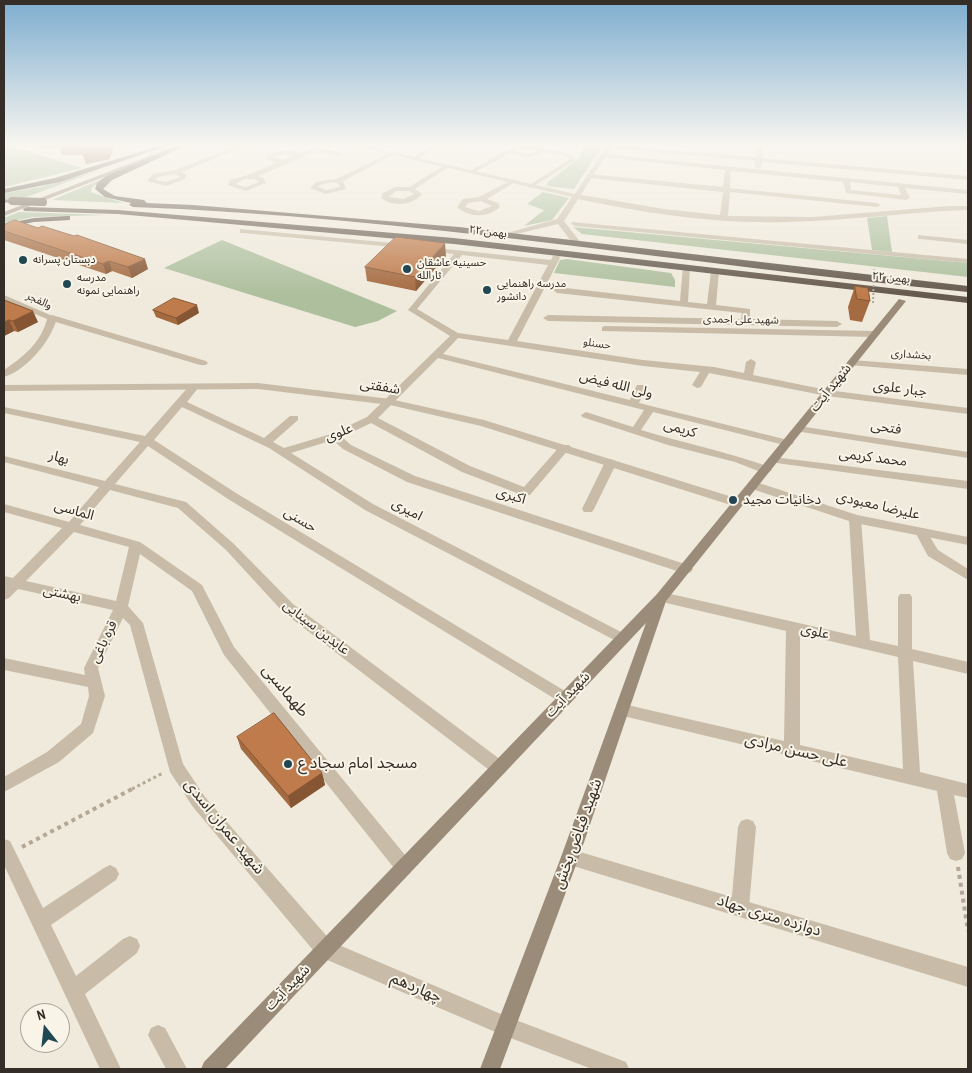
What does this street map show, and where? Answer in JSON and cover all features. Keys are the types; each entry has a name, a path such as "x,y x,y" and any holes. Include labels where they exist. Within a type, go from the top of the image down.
{"highway":[{"path":"107,195 172,206"},
{"name":"۲۲ بهمن","path":"8,201 172,206 504,235 968,289"},
{"name":"۲۲ بهمن","path":"4,209 161,216 454,241 968,300"},
{"path":"4,226 50,219 161,216"},
{"path":"753,264 898,274 968,282"},
{"path":"758,276 902,301 968,309"}],"main road":[{"path":"4,209 40,195"},
{"path":"4,214 53,195"},
{"name":"شهید آیت","path":"210,1069 662,597 902,301"},
{"name":"شهید فیاض بخش","path":"490,1069 508,1027 570,857 662,597"}],"street":[{"path":"481,199 488,195"},
{"path":"572,195 642,209 724,217 812,219 878,209"},
{"path":"724,217 726,195"},
{"path":"760,195 878,209 968,208"},
{"path":"875,195 878,209"},
{"path":"876,195 906,198 905,195"},
{"path":"504,235 560,222 576,196"},
{"path":"909,210 968,216"},
{"path":"560,222 577,243"},
{"path":"575,224 968,261"},
{"path":"242,231 412,247"},
{"path":"921,237 968,242"},
{"path":"422,248 553,263"},
{"path":"390,402 456,335 412,310 460,252"},
{"path":"511,344 558,253"},
{"path":"684,303 686,268"},
{"path":"711,306 715,271"},
{"path":"557,290 747,311 745,322"},
{"name":"والفجر","path":"4,298 52,318 51,324 39,346 21,363 4,374"},
{"path":"52,318 203,363"},
{"path":"548,318 837,324"},
{"name":"شهید علی احمدی","path":"605,329 876,334"},
{"name":"حسنلو","path":"456,335 706,370 827,393"},
{"name":"ولی الله فیض","path":"438,354 788,443"},
{"path":"748,377 751,362"},
{"name":"بخشداری","path":"852,363 968,372"},
{"path":"697,384 706,370"},
{"name":"شفقتی","path":"4,388 258,386 390,402 484,422 738,504"},
{"path":"4,596 10,582 72,526 194,387"},
{"path":"634,403 641,387"},
{"name":"جبار علوی","path":"827,393 968,411"},
{"name":"علوی","path":"282,452 335,436 371,419 390,402"},
{"name":"امیری","path":"181,403 266,442 369,507 622,639"},
{"path":"635,431 651,408"},
{"name":"حسنی","path":"4,410 147,440 232,496 565,698"},
{"name":"کریمی","path":"586,415 635,431 739,460 766,470"},
{"path":"266,442 294,418"},
{"path":"371,419 466,469 526,492 565,447"},
{"name":"فتحی","path":"799,429 968,455"},
{"name":"اکبری","path":"335,436 347,447 411,479 686,569"},
{"name":"بهار","path":"4,459 107,486"},
{"name":"محمد کریمی","path":"774,460 968,484"},
{"path":"588,509 611,462"},
{"name":"علیرضا معبودی","path":"753,485 855,519 968,541"},
{"name":"عابدین سینایی","path":"107,486 182,505 230,547 288,608 498,768"},
{"name":"الماسی","path":"4,508 136,545"},
{"path":"855,519 863,643"},
{"path":"920,532 933,553 968,575"},
{"name":"قره باغی","path":"4,785 53,757 88,728 97,696 92,682 91,668 121,607 136,545"},
{"name":"طهماسبی","path":"136,545 197,588 229,651 404,867"},
{"name":"بهشتی","path":"10,582 121,607"},
{"name":"علوی","path":"662,597 968,668"},
{"path":"905,597 905,653 912,778"},
{"name":"شهید عمران اسدی","path":"121,607 136,623 176,767 198,802 325,949"},
{"path":"792,750 793,628"},
{"path":"4,664 92,682"},
{"name":"علی حسن مرادی","path":"623,710 968,790"},
{"path":"944,785 956,853"},
{"path":"740,907 747,827"},
{"path":"6,851 111,1069"},
{"name":"دوازده متری جهاد","path":"570,857 968,977"},
{"path":"40,922 110,874"},
{"path":"73,991 130,946"},
{"name":"چهاردهم","path":"325,949 508,1027 619,1069"},
{"path":"158,1035 177,1069"}],"path":[{"path":"873,303 874,269"},
{"path":"6,851 176,767"},
{"path":"956,853 968,931"}],"green space":[{"path":"4,195 32,195 21,199 4,199"},
{"path":"64,195 100,195 123,203 52,200"},
{"path":"539,195 556,195 569,198 552,220 524,226 544,210 527,204"},
{"path":"19,212 107,215 33,217 4,223 4,218"},
{"path":"887,216 892,252 872,250 867,218"},
{"path":"573,227 968,263 968,277 582,234"},
{"path":"222,240 397,311 378,321 355,327 164,268"},
{"path":"567,259 671,273 675,280 675,287 554,273 560,260"}],"building":[{"path":"15,220 38,228 42,226 74,236 77,235 145,259 128,267 109,261 103,264 4,231 4,225"},
{"path":"396,237 445,243 415,277 365,267"},
{"path":"855,286 868,288 870,301 857,299"},
{"path":"174,298 197,305 176,318 153,310"},
{"path":"4,300 33,311 13,321 4,322"},
{"name":"مسجد امام سجاد ع","path":"274,713 322,773 288,796 237,737"}],"place":[{"name":"دبستان پسرانه","path":"23,260"},
{"name":"حسینیه عاشقان ثارالله","path":"407,269"},
{"name":"مدرسه راهنمایی نمونه","path":"67,284"},
{"name":"مدرسه راهنمایی دانشور","path":"487,290"},
{"name":"دخانیات مجید","path":"733,500"},
{"name":"مسجد امام سجاد ع","path":"288,764"}]}
